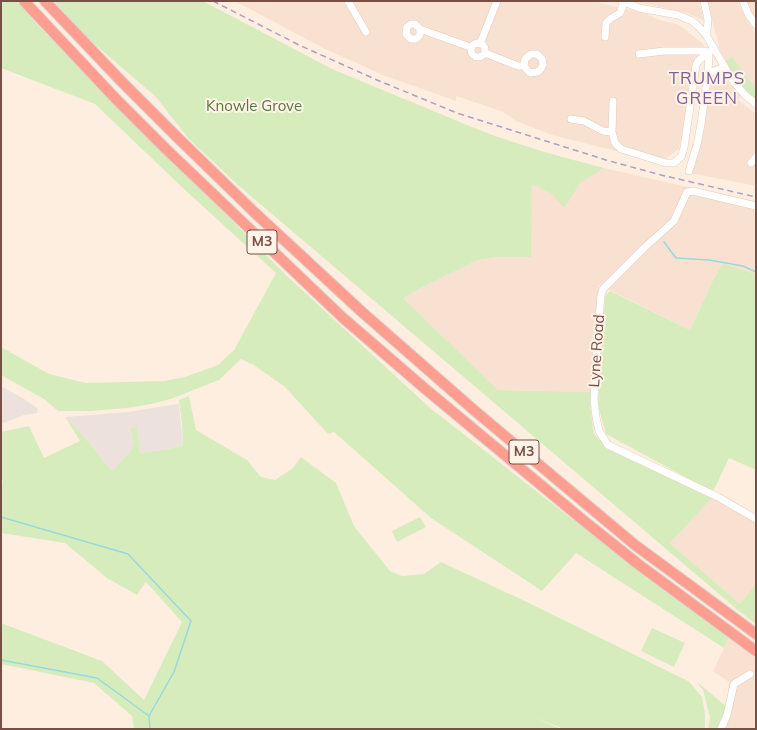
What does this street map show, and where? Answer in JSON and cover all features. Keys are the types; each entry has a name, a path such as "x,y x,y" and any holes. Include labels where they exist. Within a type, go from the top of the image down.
{"highway":[{"name":"M3","path":"24,1 116,99 166,149 342,317 423,387 583,520 638,564 756,651"},
{"name":"M3","path":"45,1 178,138 254,212 368,317 475,412 635,545 756,634"}],"street":[{"path":"348,1 366,32"},
{"path":"480,44 498,1"},
{"path":"704,1 708,20 706,35"},
{"path":"743,1 748,14 756,25"},
{"path":"605,37 606,24 610,19 620,13 623,2 639,8 678,15 692,21 706,35 711,50 741,90 756,104"},
{"path":"420,29 470,47"},
{"path":"470,47 474,44 480,44 484,48 485,53"},
{"path":"470,47 471,53 475,56 482,56 485,53"},
{"path":"638,54 664,51 711,50"},
{"path":"689,171 698,139 711,50"},
{"path":"613,101 612,132 615,143 621,149 666,163 677,162 681,157 684,148 696,65 698,61 711,50"},
{"path":"485,53 518,66 524,66"},
{"path":"708,73 725,67"},
{"path":"571,119 584,121 603,131 612,132"},
{"path":"751,163 756,156"},
{"name":"Lyne Road","path":"756,206 693,191 687,192 674,221 644,248 603,289 601,295 594,400 599,431 608,445 718,497 756,519"},
{"path":"721,729 727,715 734,684 750,674"}],"shaded area":[{"path":"235,1 597,1 647,14 659,20 677,24 703,44 705,49 690,82 679,149 665,159 620,150 620,152 552,135 516,121 503,112 456,96 456,101 383,75 323,48"},
{"path":"634,1 699,1 704,21 687,13"},
{"path":"707,1 737,1 747,21 756,33 756,87 732,56 726,61 720,50"},
{"path":"747,1 756,1 756,19 750,9"},
{"path":"715,73 721,76 741,95 738,100 756,114 756,186 690,173 710,76"},
{"path":"604,168 756,201 756,274 723,265 714,278 690,330 599,285 593,337 588,351 593,352 594,354 591,392 498,390 403,298 478,260 496,257 530,256 532,184"},
{"path":"1,386 38,409 37,413 24,415 1,424"},
{"path":"179,404 183,445 169,449 140,453 137,427 130,428 134,443 131,450 112,471 76,427 65,417 128,412"},
{"path":"713,497 756,523 756,583 740,604 670,543"},
{"path":"729,638 756,659 756,729 723,729 729,682 713,671"}],"green space":[{"path":"1,1 17,1 35,22 287,276 429,407 559,509 729,638 724,648 576,553 542,591 431,518 334,432 328,434 284,386 252,364 241,359 219,380 171,399 127,408 91,411 58,411 44,399 1,375 1,347 49,374 86,383 164,381 185,377 218,365 234,350 276,273 185,190 95,104 1,68"},
{"name":"Knowle Grove","path":"54,1 203,1 332,69 495,136 544,152 604,168 581,182 564,208 551,193 532,184 531,257 496,257 478,260 403,298 498,390 591,392 590,405 594,434 608,449 713,497 670,543 740,604 756,583 756,624 239,186 189,139 155,96 85,36"},
{"path":"732,56 756,87 756,102 735,78 726,63 726,61"},
{"path":"723,264 756,274 756,470 729,458 713,492 606,434 598,405 605,296 610,291 690,330 714,278"},
{"path":"189,396 196,430 247,460 261,477 275,480 293,468 301,457 336,483 354,526 390,571 402,576 424,574 441,562 531,604 688,681 702,697 705,714 705,729 564,729 533,717 561,729 134,729 132,716 94,683 1,664 1,623 102,661 144,700 182,622 146,582 137,595 107,578 65,543 1,533 1,489 3,481 1,480 1,432 29,426 44,458 80,441 65,417 76,427 112,471 131,450 134,443 130,428 137,427 140,453 169,449 183,445 179,400"},
{"path":"420,517 426,527 397,542 392,531"},
{"path":"652,628 685,643 674,667 641,651"},
{"path":"697,682 727,707 719,729 708,729 710,717 703,690"}],"waterway":[{"path":"664,242 676,258 709,260 743,266 756,272"},
{"path":"1,517 128,554 191,621 174,672 149,716 150,729"},
{"path":"1,660 97,678 149,716"}],"railway":[{"path":"213,1 299,45 377,80 457,113 606,160 661,175 756,197"}],"district":[{"name":"TRUMPS GREEN","path":"707,89"}]}
